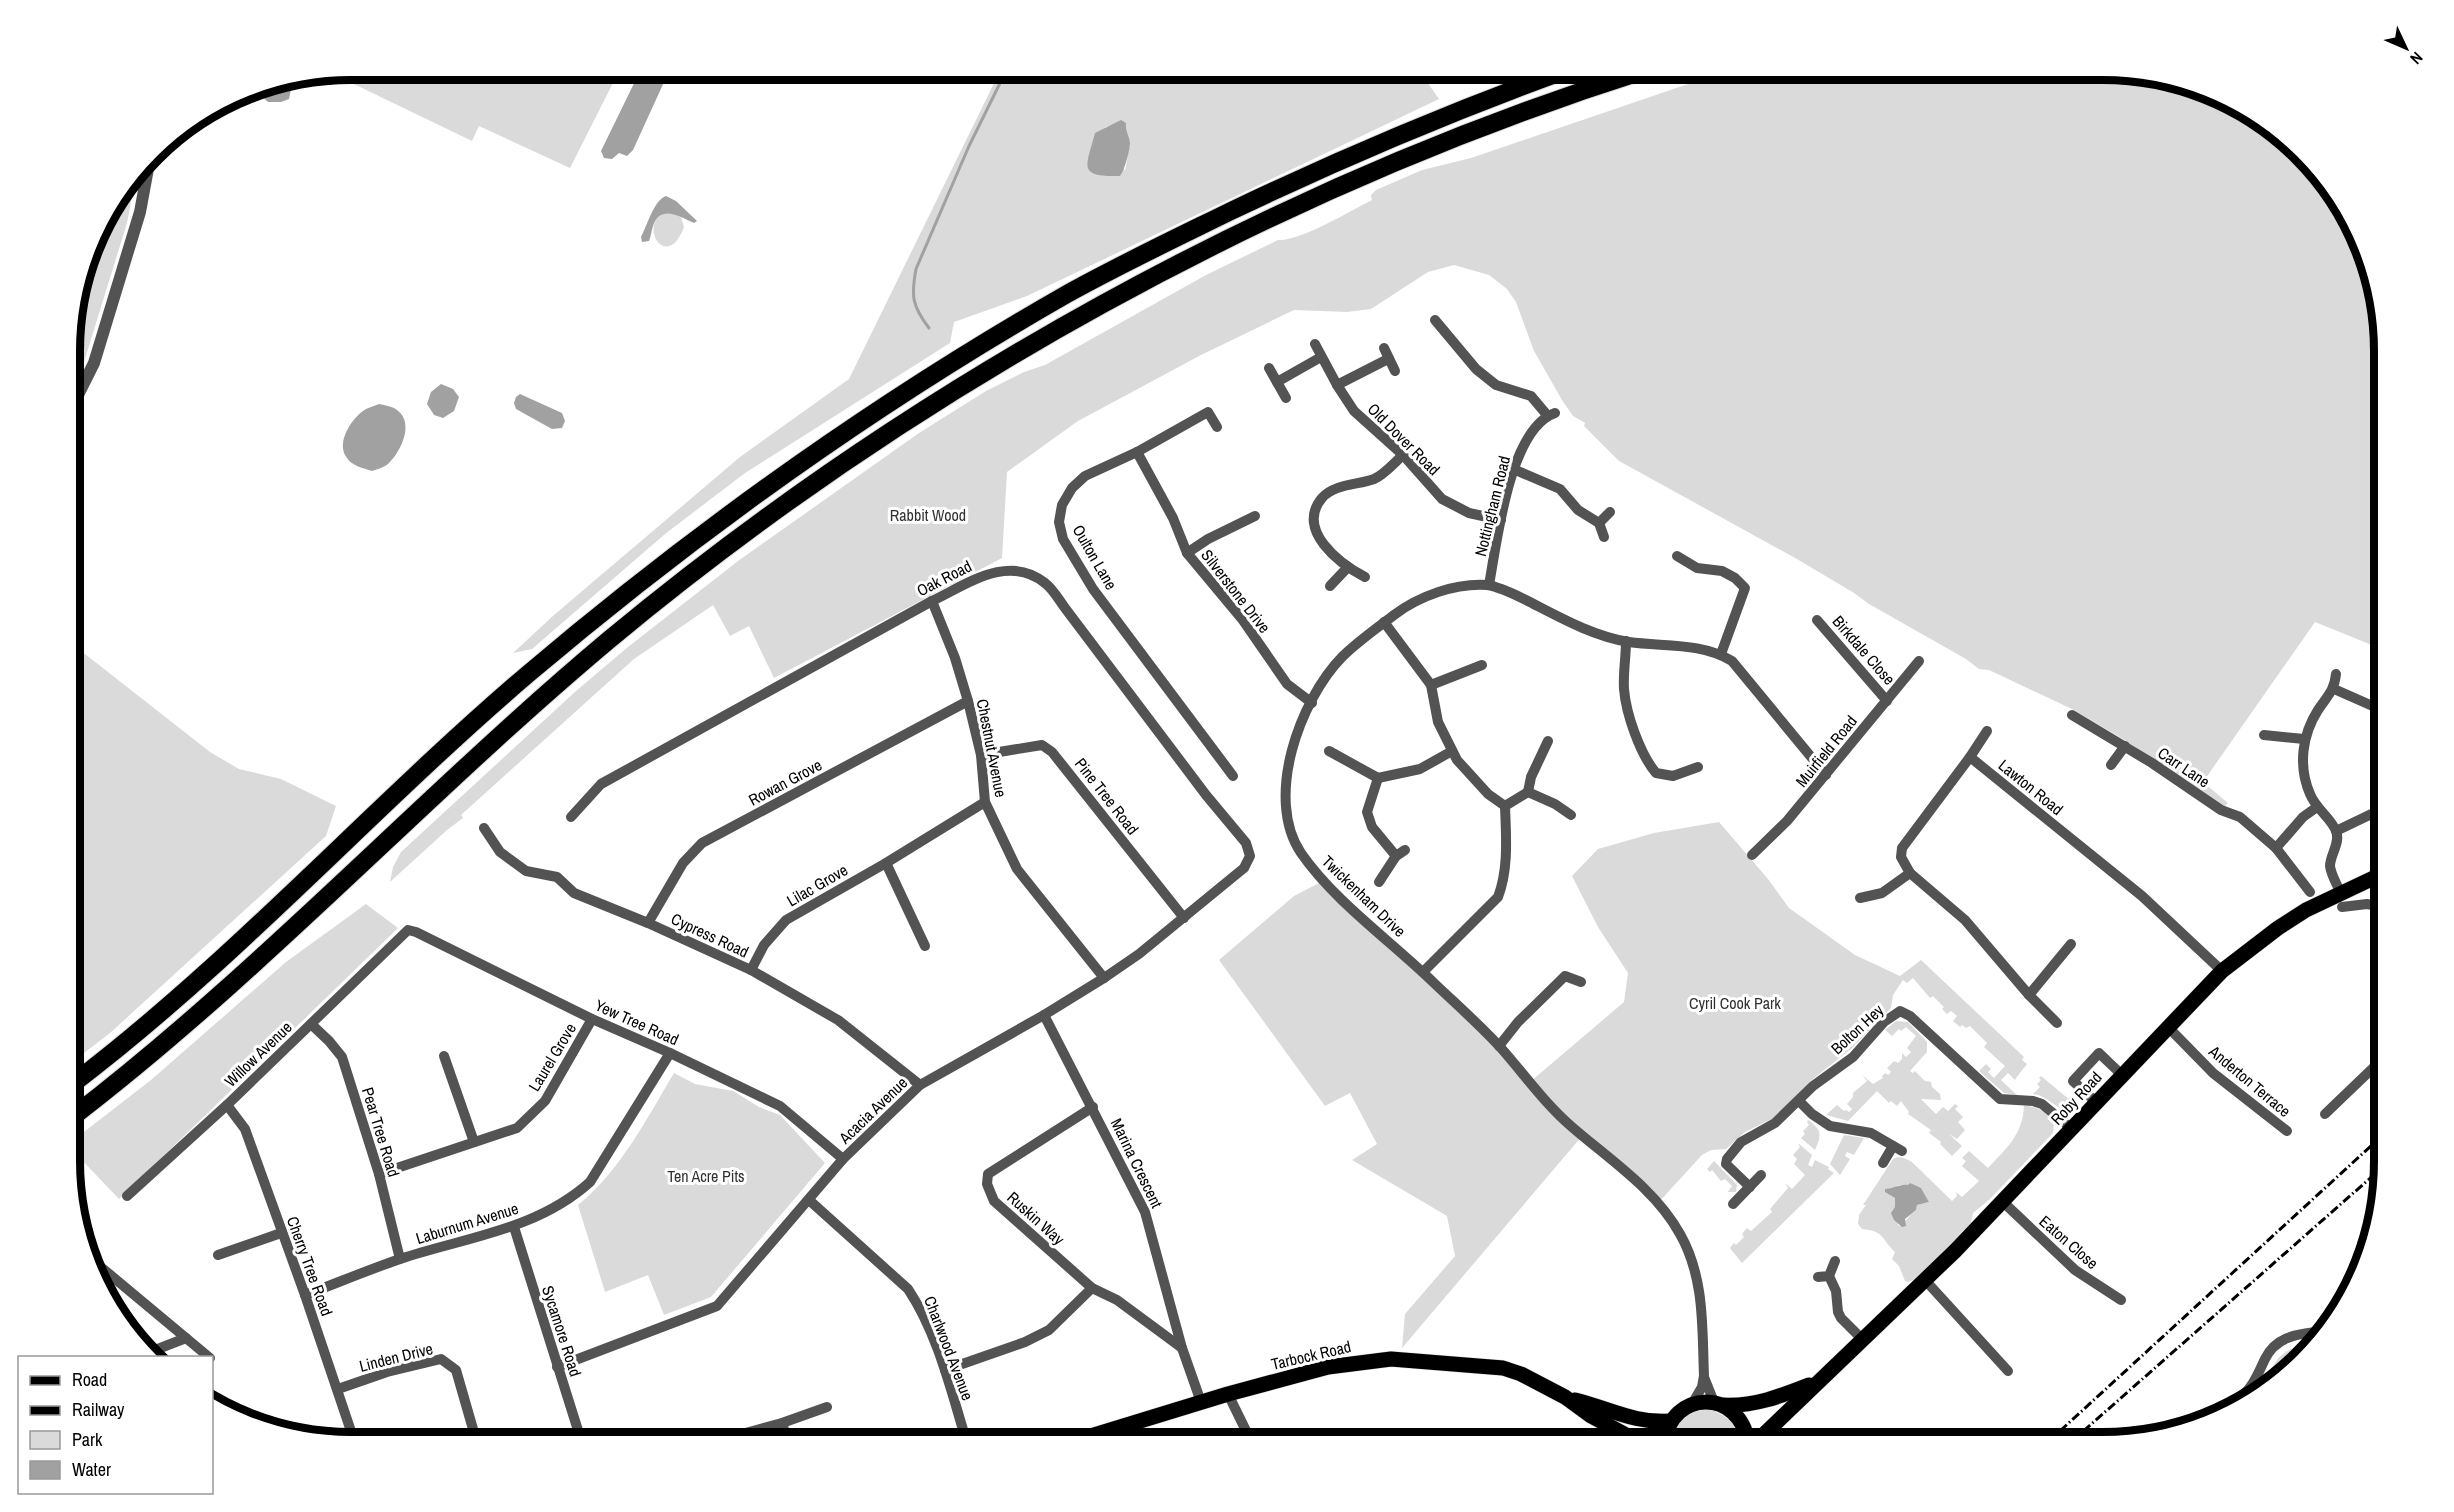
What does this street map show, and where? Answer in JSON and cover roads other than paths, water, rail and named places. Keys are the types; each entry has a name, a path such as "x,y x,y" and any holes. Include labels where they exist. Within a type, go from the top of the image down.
{"highway":[{"path":"80,1078 150,1023 225,958 450,745 589,623 672,556 756,493 853,426 1070,293 1156,247 1356,152 1451,112 1539,80"},
{"path":"80,1111 208,1007 466,765 611,639 780,508 887,433 1083,315 1167,269 1347,183 1464,133 1614,80"}],"main road":[{"name":"Roby Road","path":"1767,1432 1925,1280 2222,971 2278,928 2341,899 2374,878"},
{"name":"Tarbock Road","path":"1104,1432 1228,1394 1328,1367 1391,1359 1503,1368 1521,1374 1565,1397 1591,1416 1621,1432"},
{"name":"Roby Road","path":"1692,1404 1718,1403 1741,1406 1818,1382"},
{"name":"Tarbock Road","path":"1565,1397 1626,1417 1655,1422 1670,1421"},
{"path":"1718,1403 1732,1411 1748,1432"},
{"path":"1667,1432 1670,1421 1692,1404"}],"street":[{"path":"80,391 94,363 140,212 148,171"},
{"name":"Nottingham Road","path":"1435,320 1476,369 1496,385 1531,396 1551,414 1523,445 1514,469 1501,520 1489,585"},
{"name":"Old Dover Road","path":"1315,344 1336,385 1354,411 1403,455 1442,499 1469,513 1501,520"},
{"path":"1336,385 1386,353 1395,371"},
{"path":"1277,382 1321,357"},
{"path":"1269,368 1286,398"},
{"name":"Oulton Lane","path":"1217,427 1208,412 1137,452 1085,476 1072,488 1062,505 1059,522 1064,539 1094,589 1233,776"},
{"name":"Silverstone Drive","path":"1137,452 1173,518 1187,554 1242,619 1287,684 1312,703"},
{"path":"1365,577 1347,568 1319,538 1314,523 1316,510 1322,498 1349,484 1376,478 1403,455"},
{"path":"1514,469 1560,489 1578,510 1599,523 1604,537"},
{"path":"1599,523 1610,512"},
{"path":"1187,554 1208,539 1255,516"},
{"path":"1677,556 1697,568 1722,571 1736,578 1745,588 1721,654"},
{"path":"1330,586 1347,568"},
{"name":"Oak Road","path":"571,817 601,784 932,601 982,576 995,572 1023,571 1045,583 1206,795 1246,843 1250,856"},
{"name":"Twickenham Drive","path":"1692,1404 1702,1388 1704,1377 1701,1297 1690,1255 1673,1222 1636,1181 1568,1124 1499,1046 1423,972 1323,881 1299,850 1287,820 1286,786 1291,748 1324,681 1342,657 1384,622 1420,599 1454,588 1489,585 1522,598 1591,632 1626,641 1700,648 1721,654 1732,661 1826,775"},
{"name":"Chestnut Avenue","path":"932,601 955,658 968,701 981,755 985,802 1017,869 1104,978"},
{"name":"Birkdale Close","path":"1817,620 1887,701"},
{"path":"1384,622 1431,685 1438,722 1457,760 1488,794 1505,806"},
{"path":"1626,641 1624,690 1634,729 1647,763 1656,773 1673,776 1698,767"},
{"name":"Muirfield Road","path":"1752,855 1787,821 1919,661"},
{"path":"1431,685 1482,665"},
{"path":"2336,674 2334,688 2318,710 2304,739 2305,777 2317,807 2336,831 2337,838 2330,865 2341,899 2374,905"},
{"path":"2334,688 2374,706"},
{"name":"Rowan Grove","path":"648,923 682,863 702,843 968,701"},
{"name":"Carr Lane","path":"2072,715 2125,746 2221,810 2240,817 2276,848 2310,892"},
{"path":"1987,731 1902,848 1901,857 1910,873 1965,920 2029,995 2057,1023"},
{"path":"2264,735 2304,739"},
{"path":"1505,806 1528,792 1531,777 1548,741"},
{"name":"Pine Tree Road","path":"981,755 1042,745 1052,752 1184,918"},
{"path":"2111,765 2125,746"},
{"path":"1329,751 1378,778 1420,769 1452,751"},
{"name":"Lawton Road","path":"1970,757 2142,896 2222,971"},
{"path":"1378,778 1367,812 1372,827 1400,853 1379,882"},
{"path":"1528,792 1555,804 1571,815"},
{"name":"Lilac Grove","path":"750,970 764,945 786,920 886,863 985,802"},
{"path":"1423,972 1498,897 1504,876 1505,806"},
{"path":"2276,848 2303,817 2317,807"},
{"path":"2336,831 2374,813"},
{"name":"Cypress Road","path":"484,828 500,852 526,871 557,877 574,893 648,923 750,970 838,1020 920,1085"},
{"name":"Acacia Avenue","path":"557,1367 717,1306 843,1159 920,1085 1044,1015 1139,954 1244,868 1250,856"},
{"path":"886,863 925,946"},
{"path":"1860,898 1882,893 1910,873"},
{"name":"Yew Tree Road","path":"408,930 780,1106 843,1159"},
{"name":"Willow Avenue","path":"127,1196 227,1105 408,930"},
{"path":"2029,995 2071,944"},
{"path":"1499,1046 1518,1022 1565,975 1581,982"},
{"name":"Bolton Hey","path":"1750,1187 1726,1164 1727,1158 1745,1139 1775,1123 1813,1086 1853,1057 1884,1022 1900,1011 1910,1016 2000,1099 2033,1101 2042,1104 2072,1129"},
{"name":"Marina Crescent","path":"1044,1015 1145,1212 1182,1348 1201,1402"},
{"name":"Laurel Grove","path":"379,1174 517,1128 545,1101 592,1019"},
{"name":"Pear Tree Road","path":"311,1024 342,1057 379,1174 400,1259"},
{"name":"Anderton Terrace","path":"2168,1027 2213,1073 2287,1131"},
{"name":"Laburnum Avenue","path":"305,1295 400,1259 514,1227 567,1201 590,1182 670,1053"},
{"path":"2096,1102 2073,1081 2099,1053 2122,1075"},
{"path":"444,1056 474,1142"},
{"path":"2325,1114 2374,1067"},
{"path":"1799,1101 1812,1114 1830,1126 1864,1130 1898,1148 1883,1163"},
{"name":"Cherry Tree Road","path":"227,1105 245,1129 352,1432"},
{"name":"Ruskin Way","path":"1093,1107 988,1174 987,1184 994,1201 1092,1288 1117,1300 1182,1348"},
{"path":"1733,1204 1761,1175"},
{"name":"Charlwood Avenue","path":"809,1200 908,1289 920,1307 945,1370 964,1432"},
{"name":"Eaton Close","path":"2002,1201 2075,1270 2121,1300"},
{"name":"Sycamore Road","path":"514,1227 578,1432"},
{"path":"218,1255 281,1233"},
{"path":"1835,1262 1824,1277 1836,1291 1838,1312 1841,1318 1863,1340"},
{"path":"101,1267 206,1356"},
{"path":"1925,1280 2008,1371"},
{"path":"945,1370 1025,1342 1049,1330 1092,1288"},
{"path":"2244,1393 2255,1379 2266,1356 2282,1340 2289,1336 2312,1334"},
{"path":"156,1350 186,1338"},
{"name":"Linden Drive","path":"338,1389 387,1372 441,1359 456,1370 474,1432"},
{"name":"Twickenham Drive","path":"1704,1377 1718,1403"},
{"path":"1228,1394 1247,1432"},
{"path":"749,1432 827,1407"},
{"path":"782,1423 785,1432"}],"water":[{"path":"636,80 665,80 633,150 627,156 619,153 612,159 604,158 601,151"},
{"path":"292,86 289,99 281,102 268,102 260,95"},
{"path":"1121,120 1126,123 1130,143 1122,174 1106,176 1091,172 1088,162 1095,133"},
{"path":"666,196 676,201 697,221 694,223 671,214 660,215 653,226 649,241 642,242 641,237 654,208"},
{"path":"441,384 453,389 459,397 454,411 443,418 434,415 427,404 431,392"},
{"path":"520,394 562,413 565,421 562,428 552,429 516,409 514,403"},
{"path":"379,404 392,407 401,413 406,427 402,443 394,457 386,466 372,471 349,461 343,445 347,431 355,418 366,409"},
{"path":"1910,1183 1921,1188 1929,1202 1917,1205 1916,1210 1905,1219 1906,1226 1902,1227 1894,1220 1891,1213 1895,1207 1895,1198 1885,1192 1885,1189"}],"waterway":[{"path":"929,328 914,300 916,269 969,146 1002,80"}],"railway":[{"path":"2059,1432 2374,1143"},
{"path":"2082,1432 2374,1175"}],"park label":[{"name":"Rabbit Wood","path":"928,515"},
{"name":"Cyril Cook Park","path":"1735,1003"},
{"name":"Ten Acre Pits","path":"706,1176"}]}
